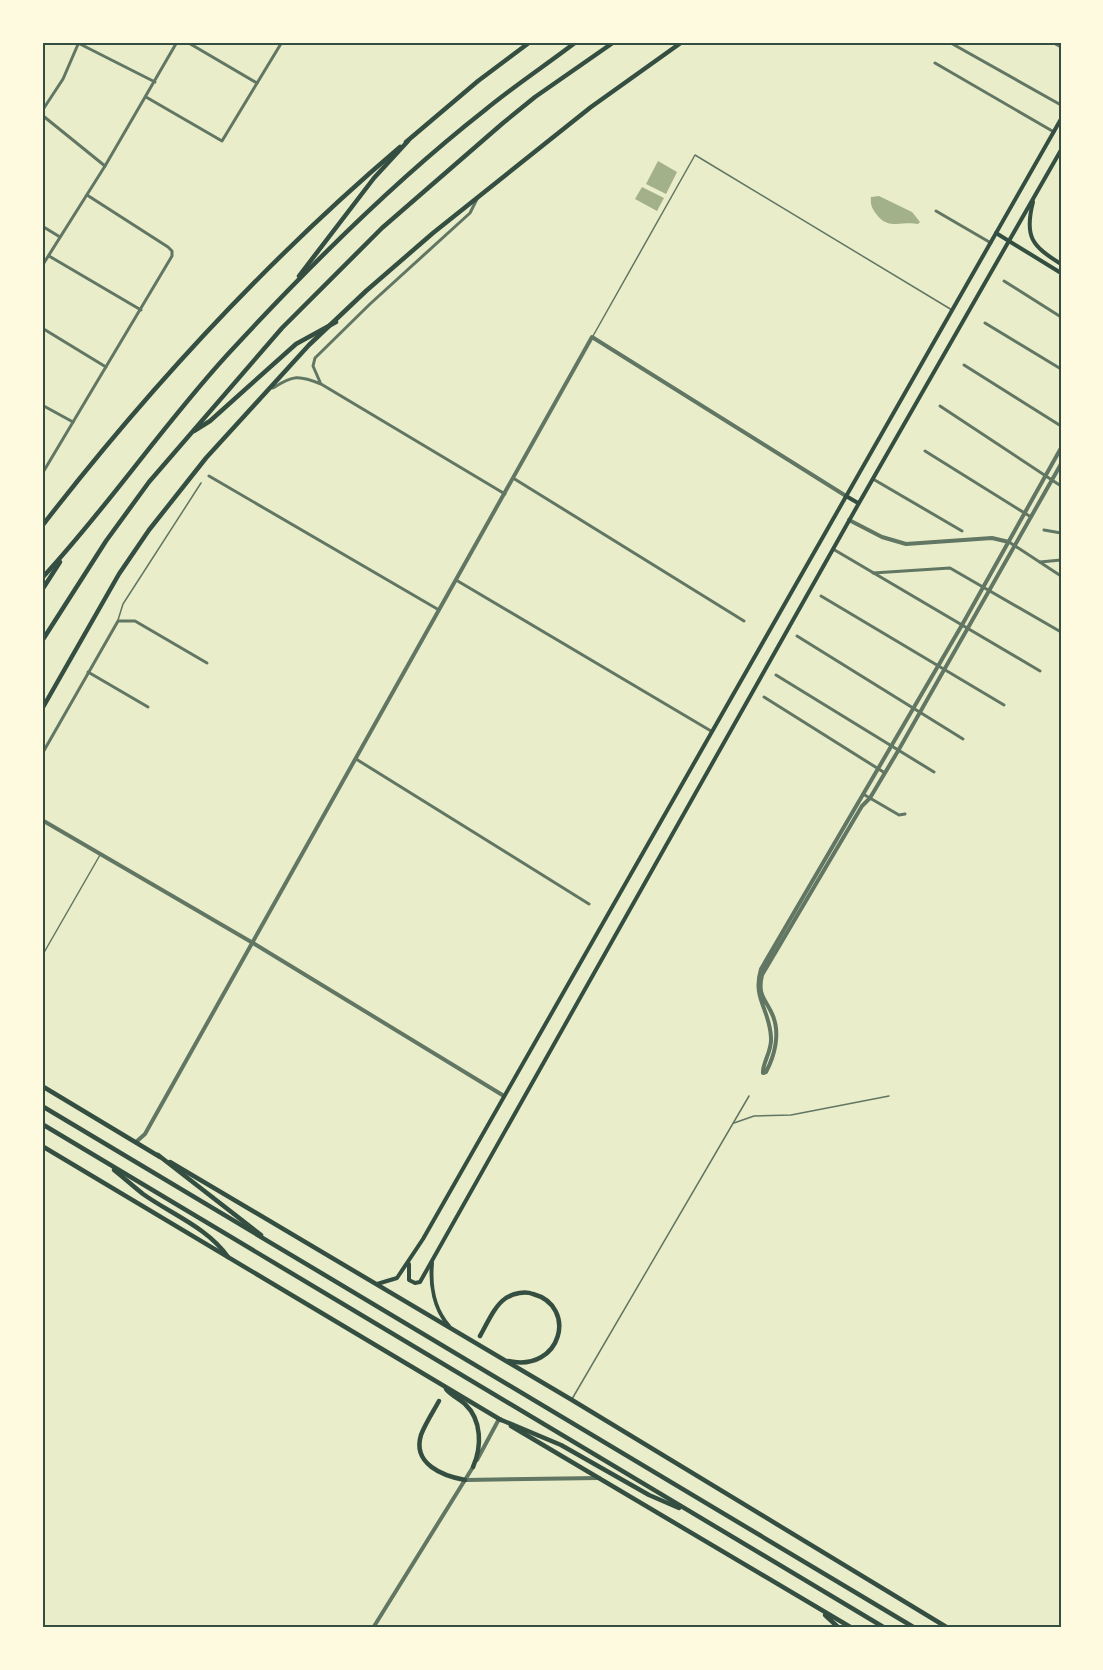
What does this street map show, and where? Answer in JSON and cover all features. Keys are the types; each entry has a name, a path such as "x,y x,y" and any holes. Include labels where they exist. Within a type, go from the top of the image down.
{"main road":[{"path":"42,526 100,451 146,397 243,293 327,211 478,81 530,42"},
{"path":"42,578 212,374 288,290 370,208 422,162 485,109 576,42"},
{"path":"42,641 106,541 149,482 282,328 382,228 503,123 535,97 614,42"},
{"path":"42,708 119,574 149,530 206,458 252,407 273,388 309,345 366,291 478,195 591,107 682,42"},
{"path":"377,1284 398,1278 409,1263 1061,119"},
{"path":"288,290 374,178 408,141"},
{"path":"409,1263 409,1280 415,1283 423,1277 858,503 1061,150"},
{"path":"1035,196 1028,228 1030,237 1037,247 1059,263"},
{"path":"996,233 1061,273"},
{"path":"189,434 210,421 296,344 336,321"},
{"path":"846,496 858,503"},
{"path":"42,590 66,552"},
{"path":"42,1086 572,1400 948,1628"},
{"path":"42,1106 915,1628"},
{"path":"42,1124 885,1628"},
{"path":"42,1146 852,1628"},
{"path":"158,1155 282,1250"},
{"path":"100,1159 143,1194 201,1231 222,1248 228,1257"},
{"path":"432,1259 431,1279 436,1304 445,1321 453,1329"},
{"path":"480,1336 495,1310 507,1297 517,1293 530,1293 546,1300 554,1308 559,1323 553,1347 544,1356 532,1362 519,1363 504,1360"},
{"path":"445,1387 476,1417 479,1447 473,1467"},
{"path":"439,1401 422,1433 421,1451 426,1462 435,1471 465,1480"},
{"path":"499,1419 561,1445 649,1496 695,1514"},
{"path":"816,1608 839,1628"}],"street":[{"path":"105,166 42,113 63,79 78,42 155,82"},
{"path":"42,266 105,166 177,42"},
{"path":"187,42 257,83"},
{"path":"146,97 222,141 282,42"},
{"path":"949,42 1061,105"},
{"path":"1052,42 1061,47"},
{"path":"935,63 1054,132"},
{"path":"42,474 172,256 172,251 87,195"},
{"path":"321,384 313,366 315,357 470,213 478,195"},
{"path":"936,211 991,243"},
{"path":"42,226 60,237"},
{"path":"49,256 141,310"},
{"path":"1004,281 1061,317"},
{"path":"985,323 1061,369"},
{"path":"42,328 106,367"},
{"path":"136,1142 145,1134 592,337 846,496"},
{"path":"964,365 1061,426"},
{"path":"273,388 289,378 298,376 321,384 505,494"},
{"path":"42,405 73,422"},
{"path":"940,406 1061,486"},
{"path":"1061,448 962,625 761,969 757,982 759,996 770,1025 771,1041 769,1057 762,1070 763,1073 772,1061 777,1033 773,1016 762,998 759,987 762,975 862,806 870,798 898,751 1061,464"},
{"path":"925,451 1031,517"},
{"path":"209,476 439,610"},
{"path":"513,478 744,621"},
{"path":"873,479 962,531"},
{"path":"849,520 882,537 906,544 992,538 1009,542 1061,576"},
{"path":"1044,530 1061,533"},
{"path":"833,549 1040,670"},
{"path":"1038,562 1061,560"},
{"path":"873,573 950,568 1061,632"},
{"path":"456,580 711,731"},
{"path":"821,596 1004,705"},
{"path":"42,754 118,621 135,621 207,663"},
{"path":"797,636 963,739"},
{"path":"88,672 148,707"},
{"path":"776,675 934,772"},
{"path":"764,697 885,773"},
{"path":"356,759 589,904"},
{"path":"863,794 899,815 905,814"},
{"path":"42,820 253,943 504,1096"},
{"path":"373,1628 473,1467 499,1419"},
{"path":"465,1480 599,1478"}],"lane":[{"path":"592,337 695,155 953,310"},
{"path":"118,621 123,604 201,483"},
{"path":"42,956 100,854"},
{"path":"572,1400 748,1096"},
{"path":"733,1123 754,1116 791,1114 889,1096"}],"shaded area":[{"path":"658,161 677,172 666,194 646,184"},
{"path":"642,187 664,198 657,211 635,199"},
{"path":"879,196 912,212 920,222 918,224 891,224 881,220 871,202 871,197"}]}
